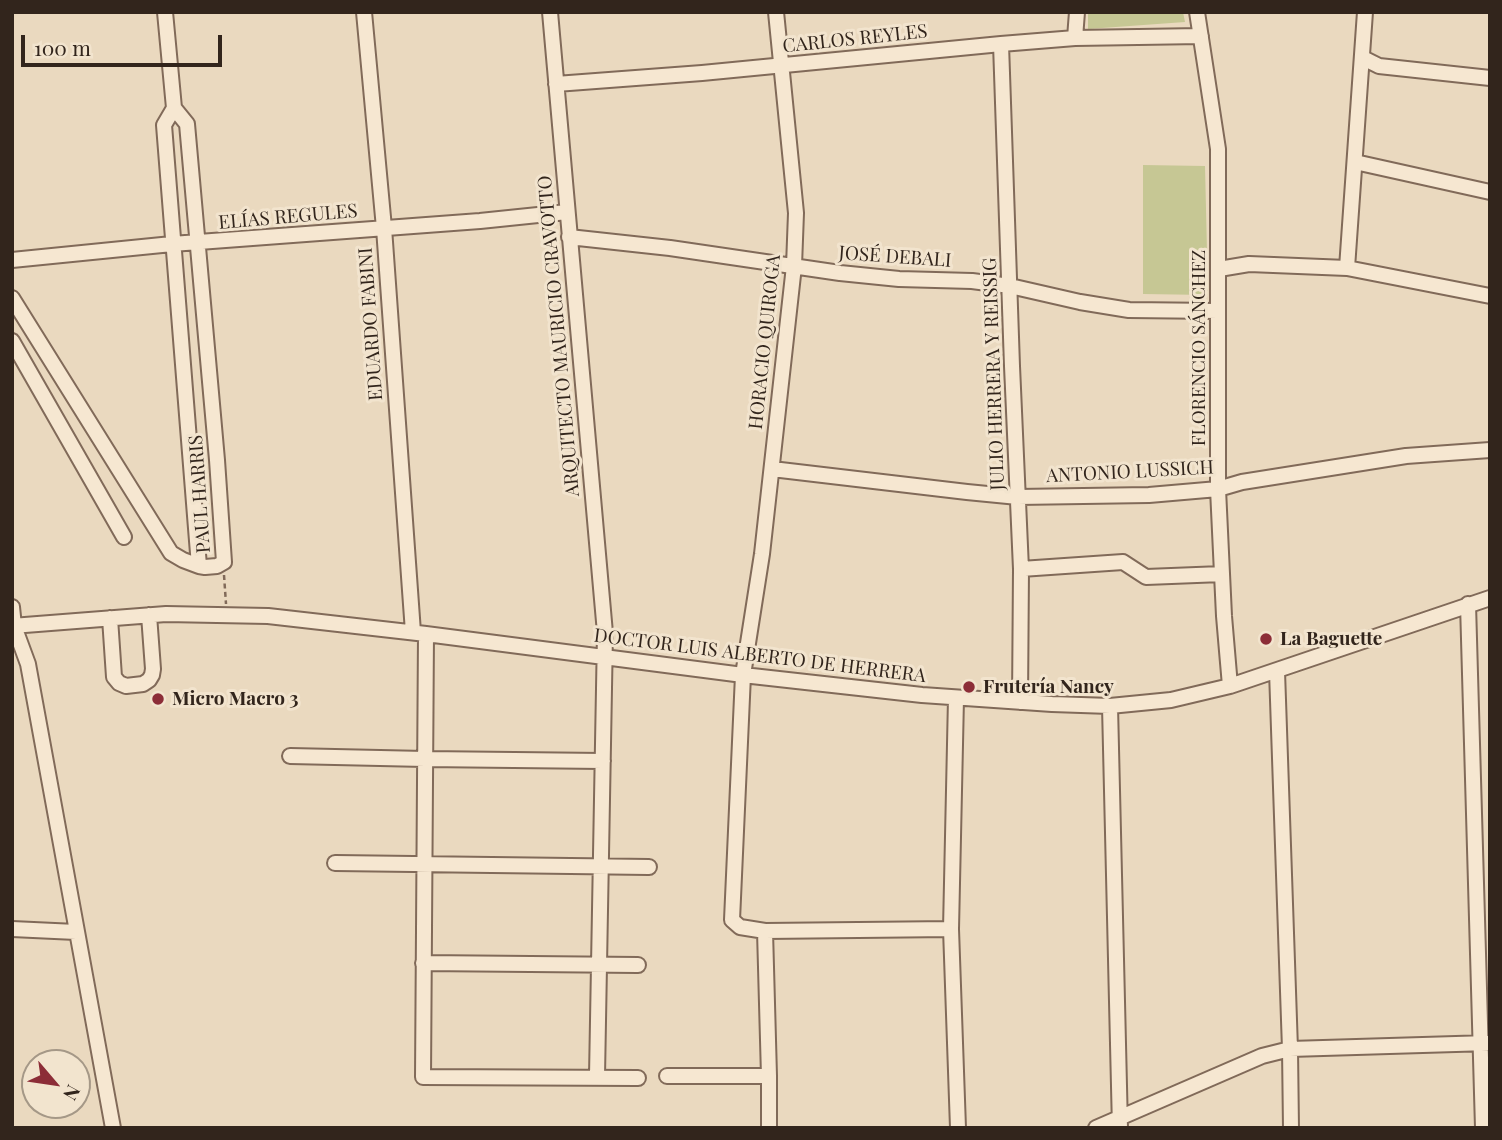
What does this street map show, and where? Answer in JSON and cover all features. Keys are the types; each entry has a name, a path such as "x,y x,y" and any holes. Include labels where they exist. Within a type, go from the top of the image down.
{"street":[{"name":"PAUL HARRIS","path":"165,12 174,108 187,124 217,460 224,562 205,567 199,566 163,125 174,108"},
{"name":"EDUARDO FABINI","path":"364,12 419,633 425,759 423,1077 597,1076"},
{"name":"ARQUITECTO MAURICIO CRAVOTTO","path":"550,12 605,633 597,1076"},
{"name":"HORACIO QUIROGA","path":"765,931 740,927 732,920 743,675 762,554 794,266 796,213 776,12"},
{"path":"1075,38 1077,12"},
{"name":"FLORENCIO SÁNCHEZ","path":"1197,12 1219,149 1218,489 1230,685"},
{"path":"1348,268 1365,12"},
{"name":"CARLOS REYLES","path":"556,84 1075,38 1201,36"},
{"name":"JULIO HERRERA Y REISSIG","path":"1001,44 1021,569 1020,702"},
{"path":"1363,58 1379,66 1490,78"},
{"path":"1355,162 1490,192"},
{"name":"ELÍAS REGULES","path":"12,260 567,212"},
{"name":"JOSÉ DEBALI","path":"569,236 899,279 972,281 1010,286 1129,310 1218,311"},
{"path":"1219,268 1249,264 1348,268 1490,296"},
{"path":"12,298 171,553 199,566"},
{"path":"12,341 124,537"},
{"name":"ANTONIO LUSSICH","path":"772,469 1018,497 1149,495 1218,489 1242,482 1406,456 1490,450"},
{"path":"1021,569 1123,562 1146,578 1222,573"},
{"name":"DOCTOR LUIS ALBERTO DE HERRERA","path":"13,626 166,614 268,616 743,675 956,698 1110,706 1171,700 1230,685 1490,598"},
{"path":"1468,604 1485,1043 1482,1128"},
{"path":"12,607 13,626 28,664 113,1128"},
{"path":"110,618 114,677 119,683 134,686 143,684 152,675 149,615"},
{"path":"1277,671 1291,1128"},
{"path":"956,698 951,929 958,1128"},
{"path":"1110,706 1120,1122"},
{"path":"290,756 603,761"},
{"path":"335,863 649,867"},
{"path":"12,929 76,932"},
{"path":"769,1128 765,931 951,929"},
{"path":"423,963 638,965"},
{"path":"1096,1128 1120,1122 1262,1056 1290,1049 1485,1043"},
{"path":"597,1076 638,1077"},
{"path":"667,1076 769,1076"}],"path":[{"path":"224,562 226,615"}],"green space":[{"path":"1088,12 1183,12 1185,22 1088,29"},
{"path":"1143,165 1205,166 1208,295 1143,294"}],"place":[{"name":"La Baguette","path":"1266,639"},
{"name":"Frutería Nancy","path":"969,687"},
{"name":"Micro Macro 3","path":"158,699"}]}
